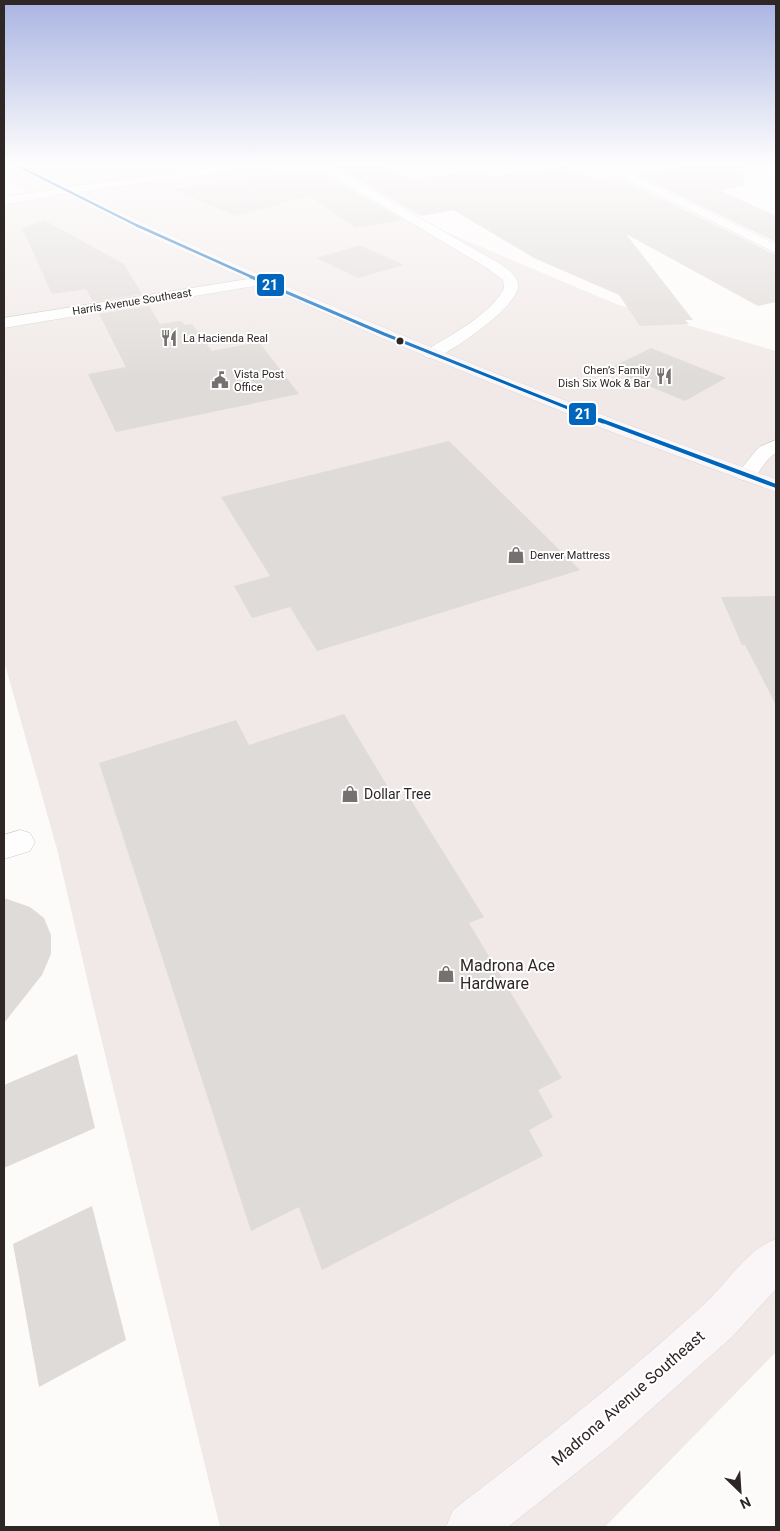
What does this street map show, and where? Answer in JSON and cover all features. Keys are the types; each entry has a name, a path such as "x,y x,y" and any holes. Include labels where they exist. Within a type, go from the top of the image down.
{"main road":[{"path":"167,236 261,281 431,354 776,486"},
{"name":"Madrona Avenue Southeast","path":"470,1527 594,1430 718,1320 776,1259"}],"street":[{"path":"431,354 499,308 511,288 505,274 443,236"},
{"path":"750,236 776,249"},
{"name":"Harris Avenue Southeast","path":"4,323 261,281"},
{"path":"746,475 766,452 776,446"}],"shaded area":[{"path":"4,236 457,236 616,304 776,351 776,1352 605,1527 220,1527 57,849 4,661"}],"building":[{"path":"26,236 74,236 124,264 142,294 93,302 86,289 52,294"},
{"path":"498,236 628,236 693,320 685,320 689,324 640,326 619,295 534,258"},
{"path":"630,236 738,236 776,255 776,302 758,306"},
{"path":"764,236 776,236 776,242"},
{"path":"360,245 404,265 358,278 316,258"},
{"path":"149,306 160,324 181,321 185,325 192,324 212,351 259,342 299,394 116,432 88,374 126,367 99,314"},
{"path":"651,348 726,378 685,401 608,369"},
{"path":"449,441 580,570 317,651 290,607 252,618 234,586 270,576 221,497"},
{"path":"776,596 776,705 745,645 742,645 721,597"},
{"path":"344,714 397,802 409,797 484,917 469,923 562,1078 538,1090 553,1117 529,1130 543,1156 322,1270 299,1207 251,1231 99,763 236,720 249,745"},
{"path":"4,898 30,907 44,918 51,935 51,954 42,975 4,1023"},
{"path":"77,1054 95,1128 4,1168 4,1085"},
{"path":"92,1206 126,1340 39,1387 13,1244"}],"transit line":[{"name":"21","path":"161,236 307,302 462,366 618,428 776,486"}],"place":[{"name":"La Hacienda Real","path":"169,338"},
{"name":"Chen’s Family Dish Six Wok & Bar","path":"664,376"},
{"name":"Vista Post Office","path":"220,380"},
{"name":"Denver Mattress","path":"516,555"},
{"name":"Dollar Tree","path":"350,794"},
{"name":"Madrona Ace Hardware","path":"446,974"}]}
